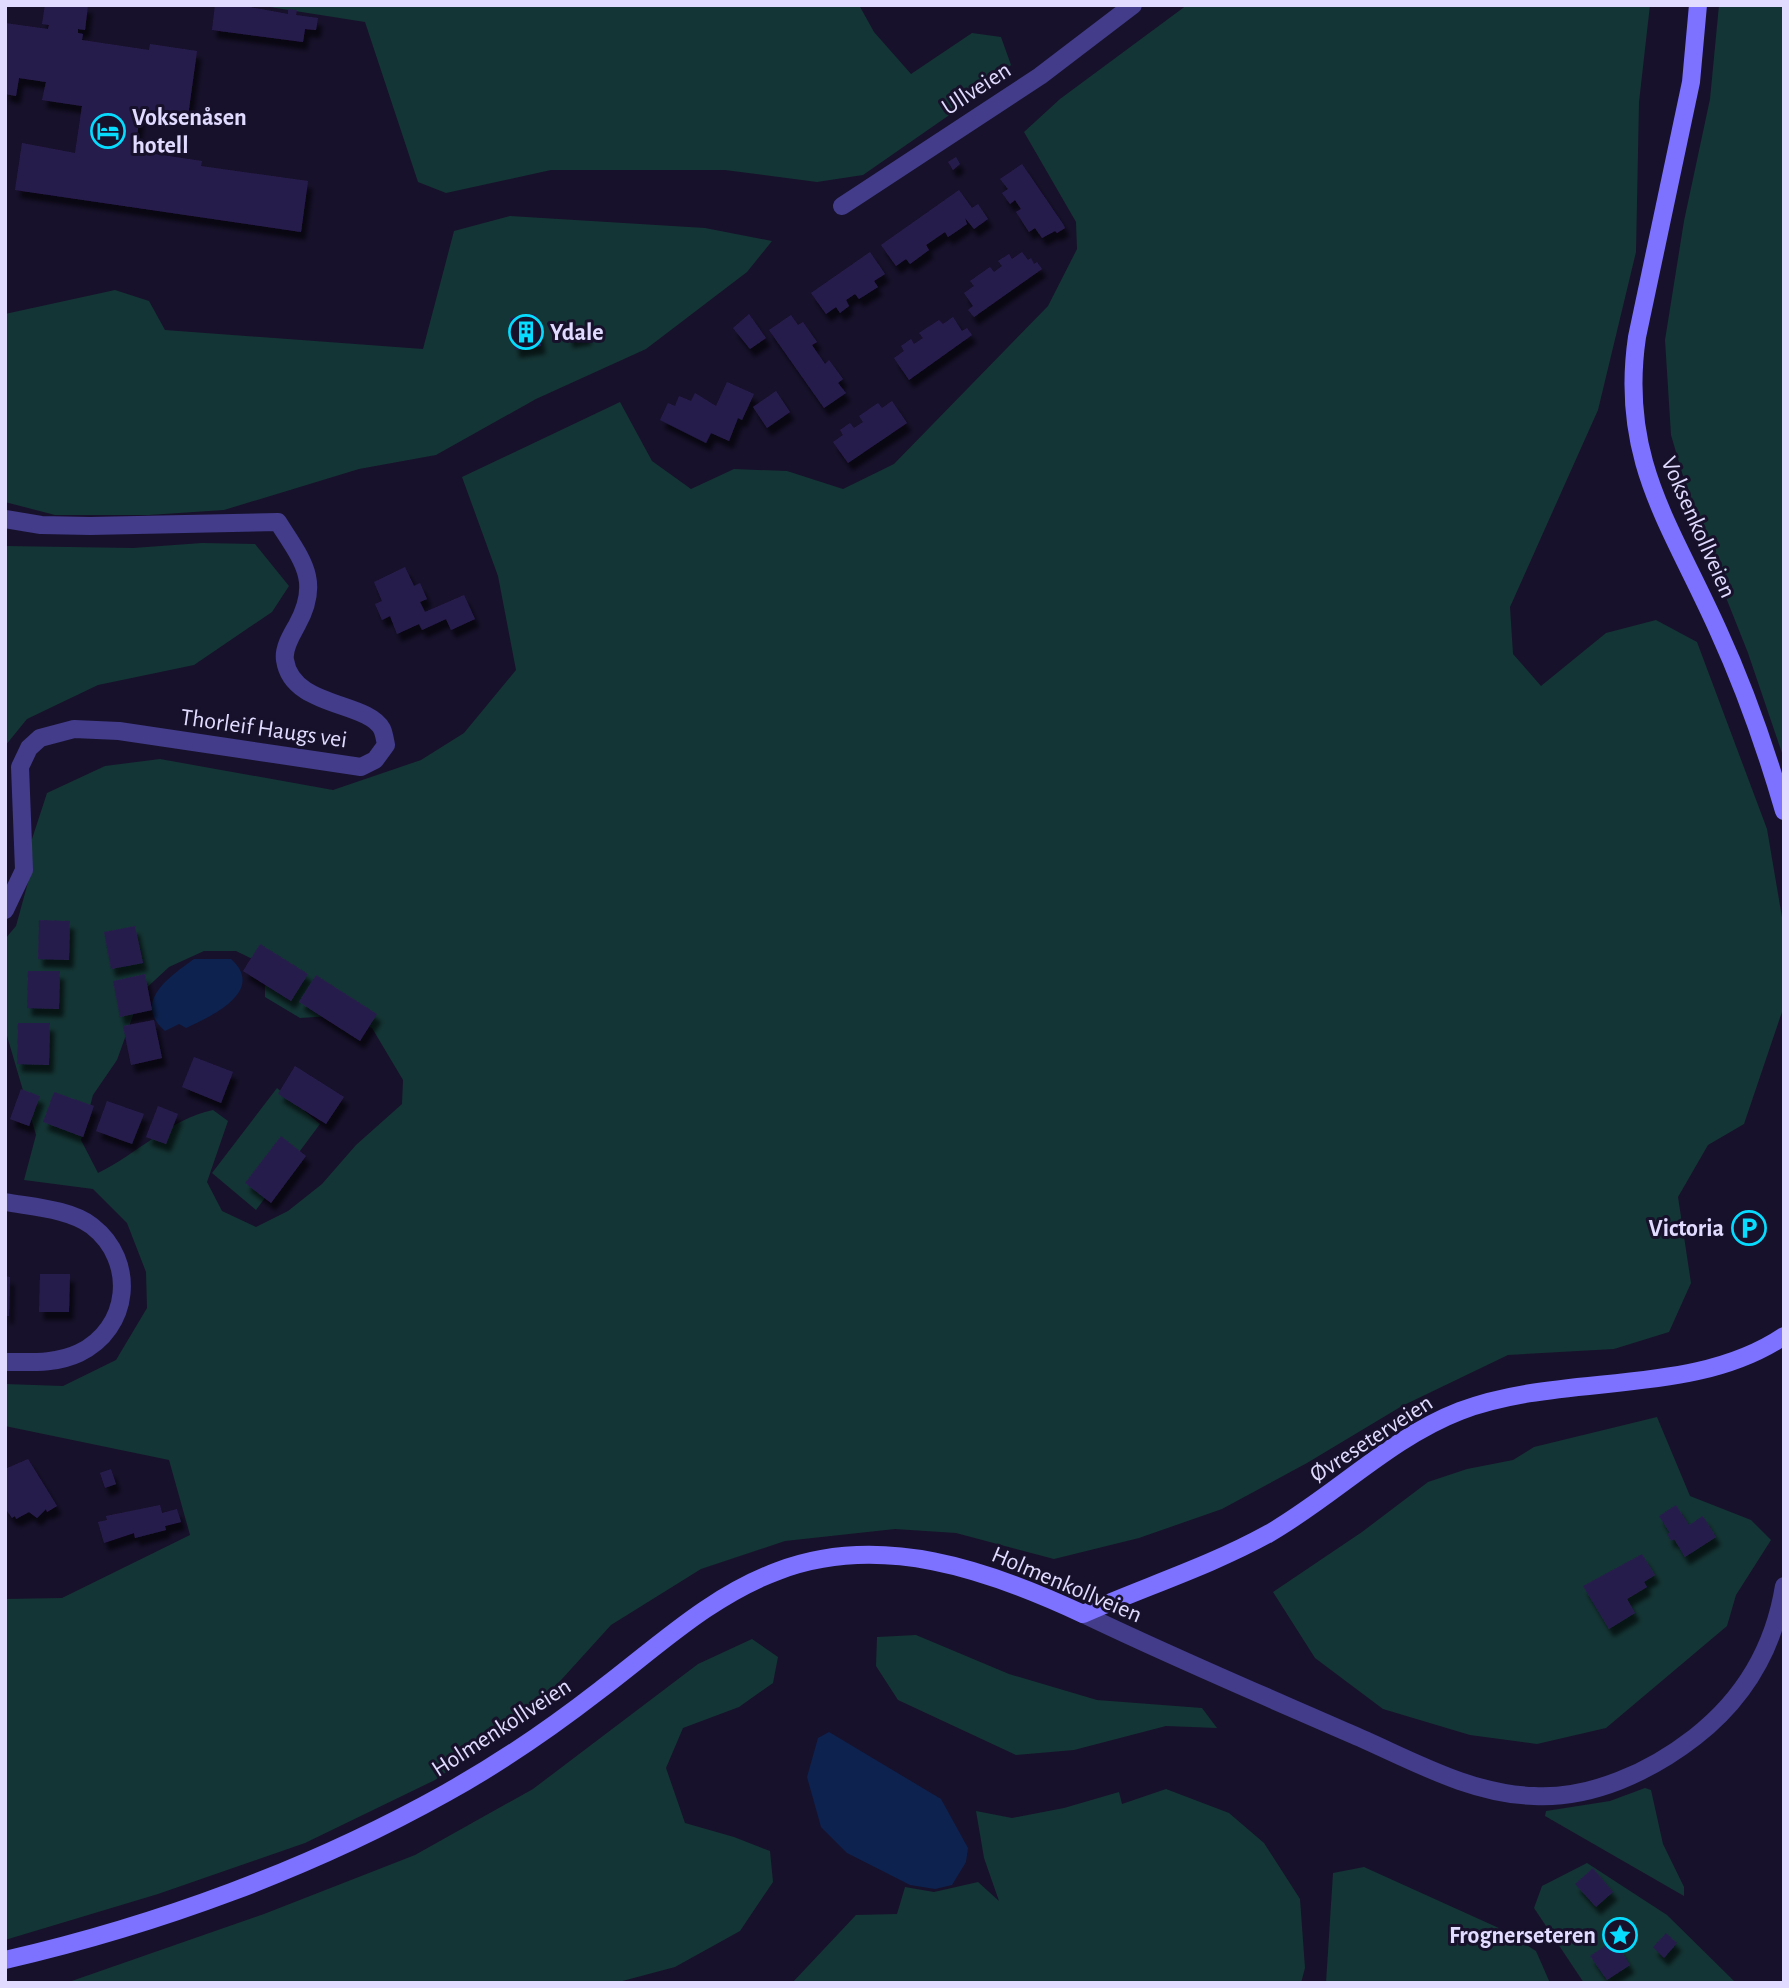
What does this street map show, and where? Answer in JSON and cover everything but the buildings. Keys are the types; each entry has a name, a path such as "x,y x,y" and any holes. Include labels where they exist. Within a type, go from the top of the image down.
{"main road":[{"name":"Voksenkollveien","path":"1698,5 1691,82 1637,337 1632,380 1633,419 1640,456 1656,501 1743,687 1784,811"},
{"name":"Øvreseterveien","path":"1083,1614 1267,1534 1416,1434 1458,1412 1523,1394 1712,1367 1750,1355 1784,1336"},
{"name":"Holmenkollveien","path":"5,1960 85,1939 224,1894 403,1816 480,1773 561,1720 704,1610 778,1570 832,1557 914,1558 998,1577 1083,1614"}],"street":[{"name":"Ullveien","path":"842,206 1040,76 1133,5"},
{"name":"Thorleif Haugs vei","path":"5,519 41,525 90,526 278,522 303,557 309,590 303,614 289,640 285,660 295,679 314,698 365,716 382,728 386,745 375,760 361,767 119,731 74,729 40,738 29,748 20,767 23,870 5,910"},
{"path":"5,1202 78,1217 92,1226 113,1250 123,1280 120,1308 115,1320 94,1344 81,1353 53,1361 5,1362"},
{"name":"Holmenkollveien","path":"1083,1614 1176,1658 1468,1784 1536,1797 1609,1784 1659,1761 1706,1728 1736,1697 1761,1661 1779,1614 1784,1586"}],"green space":[{"path":"257,5 859,5 874,32 911,74 972,33 1001,37 1011,65 981,93 863,175 817,182 725,170 551,170 446,193 418,182 365,22"},
{"path":"1187,5 1650,5 1639,102 1636,252 1598,410 1510,607 1513,654 1541,686 1606,633 1656,620 1697,642 1767,829 1784,929 1784,1006 1744,1124 1708,1145 1678,1197 1691,1283 1669,1332 1614,1349 1508,1355 1402,1406 1307,1463 1222,1509 1139,1538 1054,1559 956,1533 895,1529 785,1541 701,1569 611,1625 532,1712 435,1780 305,1843 158,1894 5,1940 5,1599 62,1598 190,1535 169,1460 5,1426 5,1384 63,1386 116,1360 147,1308 146,1272 127,1223 93,1189 24,1180 36,1135 5,1029 5,939 16,926 30,875 32,839 47,793 105,766 160,759 333,790 421,760 464,733 516,670 498,576 462,477 620,402 652,461 691,489 734,469 787,471 843,489 894,464 1048,306 1077,249 1076,222 1024,132 1060,99","holes":["204,951 236,951 265,965 265,997 300,1018 346,1015 372,1028 403,1080 402,1104 356,1145 322,1184 288,1211 256,1227 222,1211 207,1182 228,1121 213,1110 182,1121 98,1173 81,1140 93,1095 117,1060 141,993 169,967"]},
{"path":"1719,5 1784,5 1784,759 1748,653 1698,527 1671,435 1665,340 1684,221 1710,99"},
{"path":"510,216 705,228 772,241 747,272 646,349 536,399 436,455 359,469 224,510 149,515 55,515 5,502 5,314 115,290 149,301 165,330 423,349 454,231"},
{"path":"202,543 255,544 289,586 272,612 194,665 98,685 27,719 5,746 5,546 133,548"},
{"path":"277,1088 320,1124 256,1210 212,1173"},
{"path":"1657,1417 1690,1496 1751,1520 1771,1540 1736,1595 1727,1626 1606,1728 1537,1744 1470,1735 1383,1709 1315,1658 1273,1592 1362,1532 1428,1482 1467,1469 1513,1460 1534,1447"},
{"path":"916,1635 1009,1674 1097,1700 1202,1708 1217,1728 1166,1726 1074,1750 1016,1755 898,1700 876,1666 877,1637"},
{"path":"752,1639 778,1657 773,1683 739,1707 683,1728 666,1768 685,1823 770,1851 773,1882 740,1931 675,1967 615,1983 66,1983 264,1914 415,1855 533,1789 698,1664"},
{"path":"1645,1788 1651,1790 1663,1844 1684,1887 1684,1896 1545,1816 1546,1811 1610,1801"},
{"path":"1166,1789 1229,1813 1264,1843 1300,1899 1305,1968 1301,1983 792,1983 856,1915 897,1914 905,1887 934,1892 978,1882 999,1901 984,1858 976,1811 1012,1818 1064,1808 1119,1792 1122,1804"},
{"name":"Frognerseteren","path":"1587,1863 1667,1915 1736,1983 1584,1983 1534,1908 1542,1886"},
{"path":"1364,1867 1501,1929 1536,1951 1550,1983 1326,1983 1333,1873"}],"water":[{"path":"194,959 231,959 240,971 243,982 239,992 208,1017 186,1028 179,1024 165,1031 152,1010 153,1000 165,982"},
{"path":"829,1732 941,1799 968,1848 966,1862 952,1885 935,1889 910,1885 847,1853 821,1827 807,1777 818,1738"}],"place":[{"name":"Voksenåsen hotell","path":"108,131"},
{"name":"Ydale","path":"526,332"},
{"name":"Victoria","path":"1749,1228"},
{"name":"Frognerseteren","path":"1620,1935"}]}
